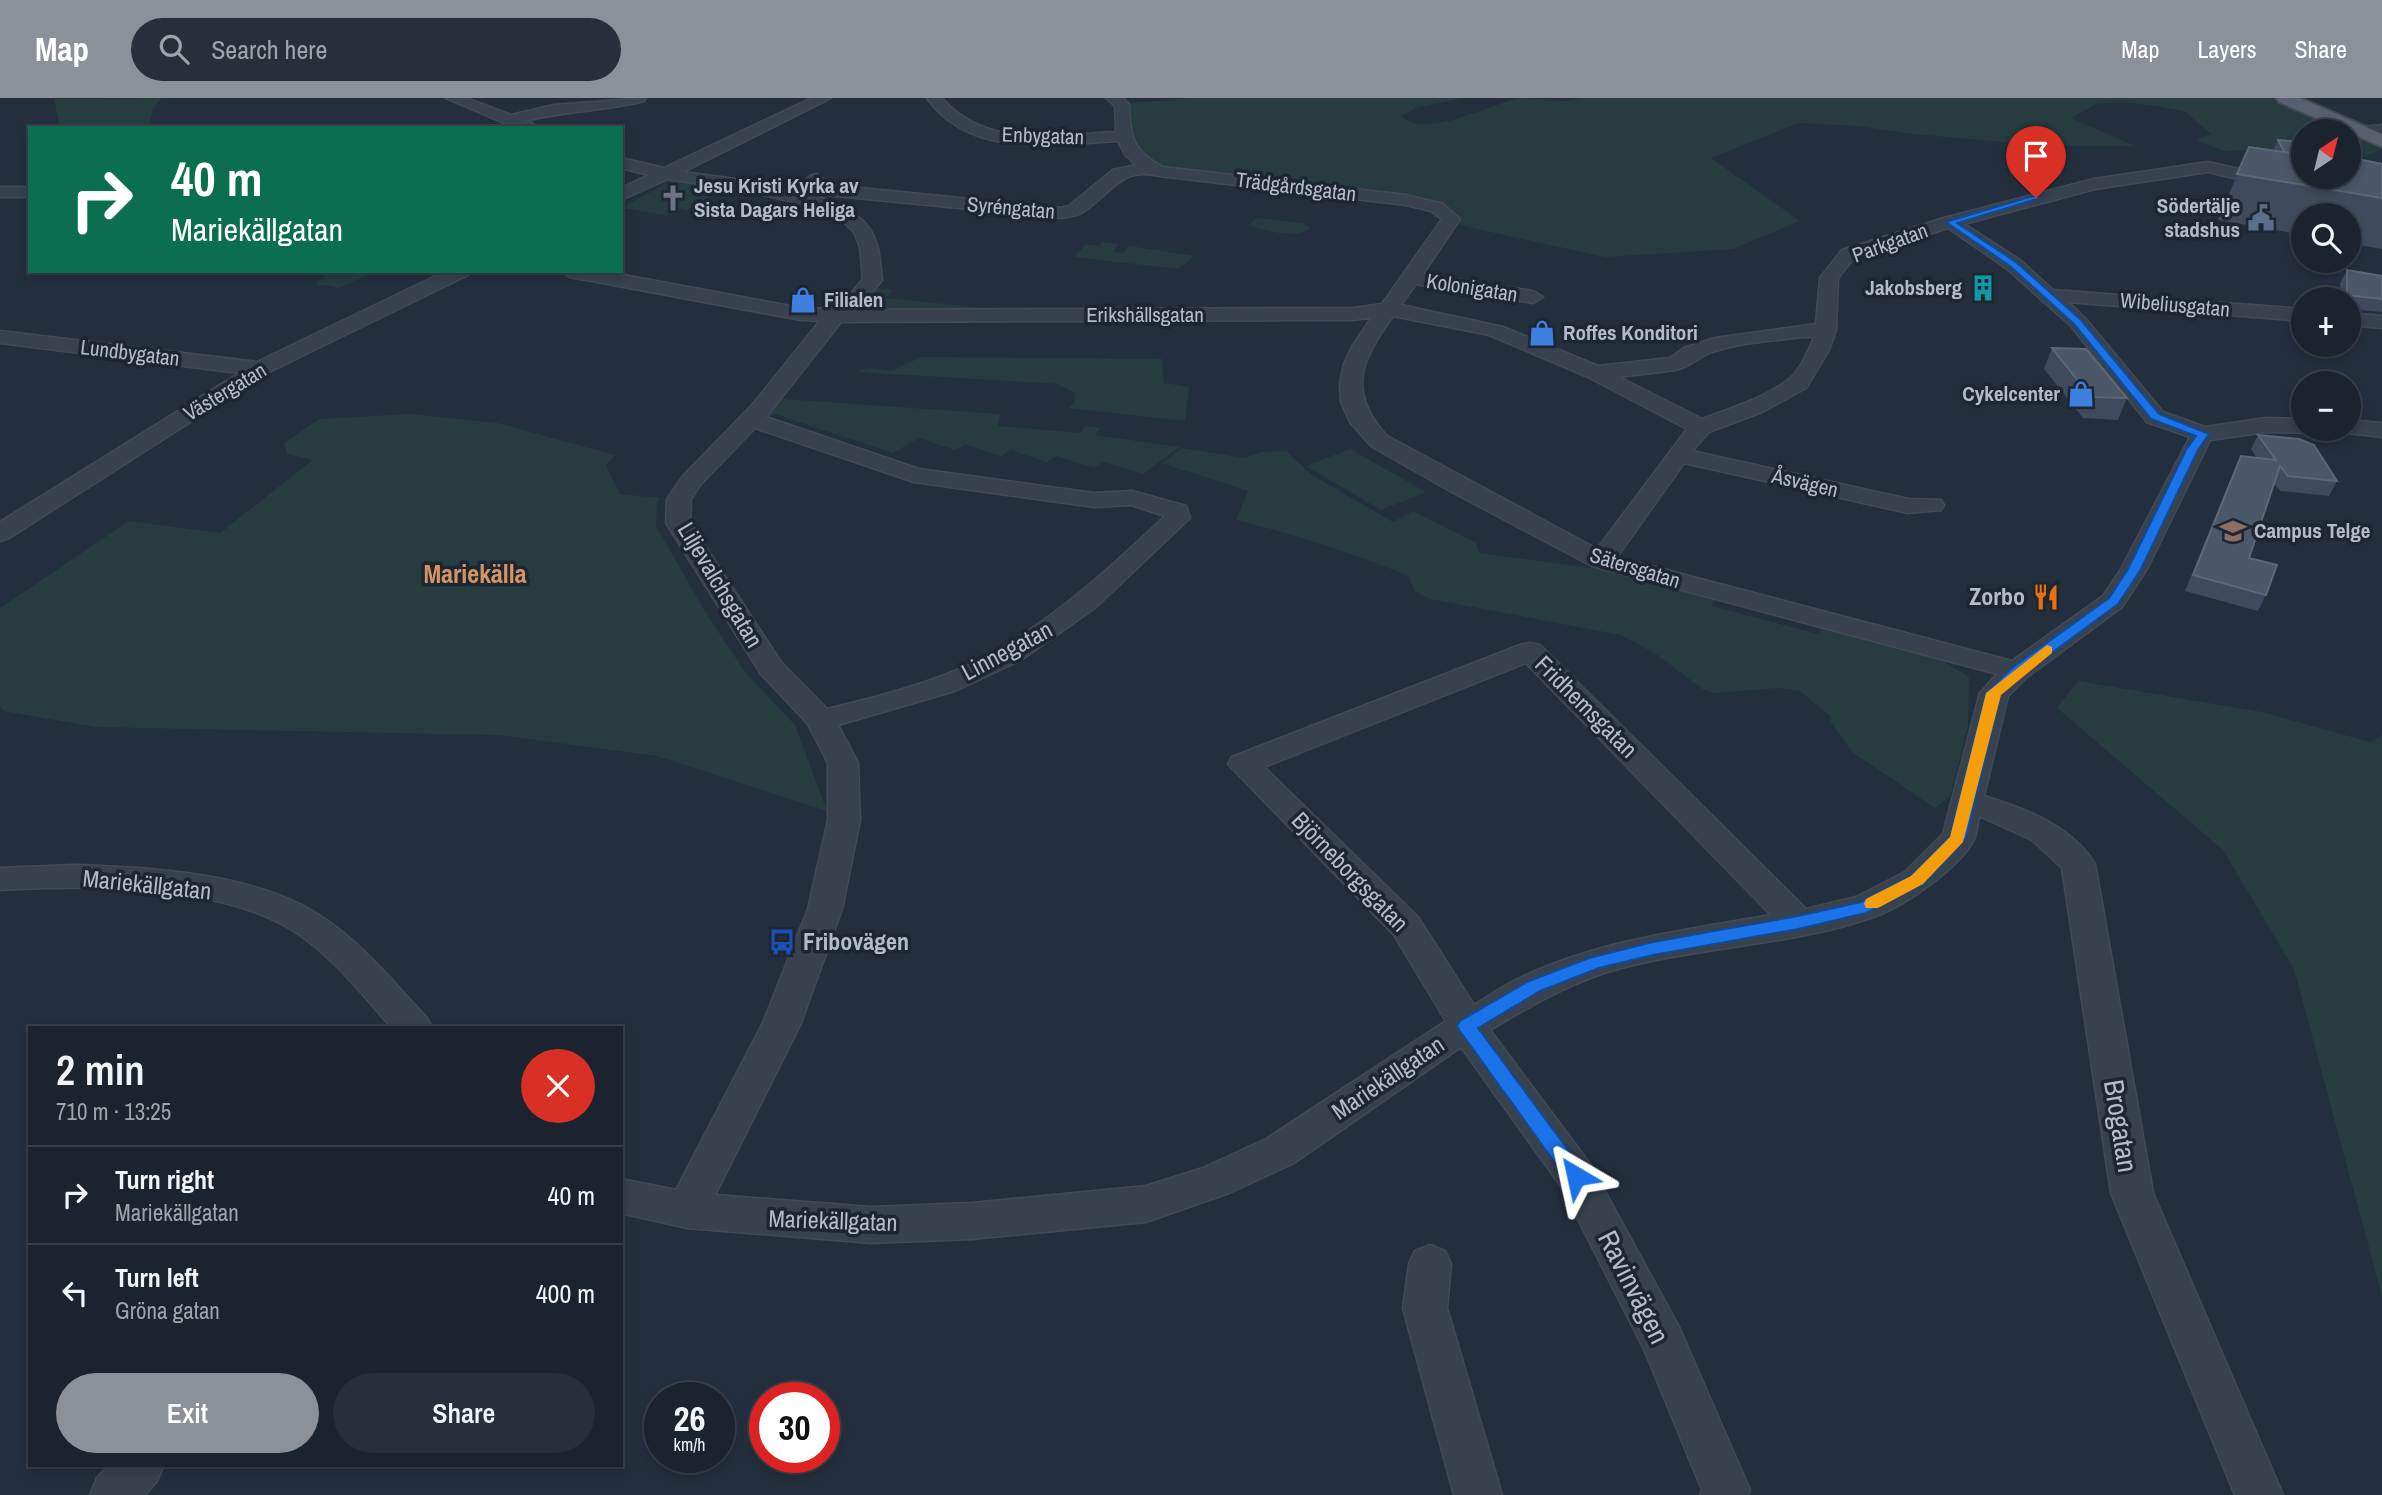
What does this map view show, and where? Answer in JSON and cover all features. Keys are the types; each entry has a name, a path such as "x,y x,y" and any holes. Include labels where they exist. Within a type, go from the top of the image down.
{"main road":[{"path":"2285,98 2377,134"},
{"path":"2301,98 2377,134"}],"street":[{"path":"453,98 524,126"},
{"path":"509,120 554,109 606,105 639,98"},
{"path":"623,194 824,98"},
{"name":"Enbygatan","path":"934,98 954,120 975,131 1002,137 1039,140 1122,136"},
{"path":"1113,98 1122,104 1122,136 1137,159 1149,167"},
{"name":"Liljevalchsgatan","path":"623,164 663,174 807,199 831,207 855,222 864,232 873,280 852,305 835,316 751,419 691,481 679,499 678,523 771,668 821,720 844,763 845,820 825,909 782,1023 687,1210"},
{"name":"Syréngatan","path":"816,179 804,188 1068,212 1075,210 1119,173 1149,167"},
{"name":"Trädgårdsgatan","path":"1149,167 1159,171 1406,200 1443,210"},
{"name":"Parkgatan","path":"1701,427 1755,407 1798,383 1819,350 1826,330 1829,278 1848,254 1950,222 2094,184 2208,167 2291,187"},
{"name":"Syréngatan","path":"845,177 956,189 943,202"},
{"path":"0,192 28,192"},
{"name":"Kolonigatan","path":"1388,309 1451,219 1443,210"},
{"path":"1950,222 2013,264 2078,322 2155,417 2203,434 2266,425 2291,426"},
{"name":"Västergatan","path":"0,533 260,369 457,273"},
{"name":"Erikshällsgatan","path":"580,273 801,314 835,316 1340,314 1388,309 1481,327 1595,373 1701,427"},
{"name":"Kolonigatan","path":"1411,278 1533,297"},
{"name":"Wibeliusgatan","path":"2047,295 2291,314"},
{"name":"Sätersgatan","path":"1388,309 1358,352 1349,391 1353,404 1370,433 1460,487 1601,561 2017,671"},
{"path":"2361,320 2382,322"},
{"path":"1595,373 1676,364 1691,352 1715,344 1826,330"},
{"name":"Lundbygatan","path":"0,337 260,369"},
{"name":"Linnegatan","path":"751,419 914,475 1094,500 1125,518 1172,524 1099,593 1021,649 982,669 914,695 821,720"},
{"path":"1601,561 1701,427"},
{"path":"2361,428 2382,430"},
{"name":"Mariekällgatan","path":"623,1196 687,1210 761,1219 871,1225 972,1221 1146,1204 1215,1181 1280,1151 1467,1026 1533,987 1595,962 1653,948 1798,923 1866,907 1917,880 1958,838 1994,693 2017,671 2113,601 2134,569 2192,450 2203,434"},
{"name":"Åsvägen","path":"1678,455 1908,506 1932,505"},
{"name":"Fridhemsgatan","path":"1243,764 1530,651 1798,923"},
{"name":"Björneborgsgatan","path":"1243,764 1406,926 1467,1026"},
{"name":"Brogatan","path":"1967,802 1995,810 2043,832 2078,863 2132,1193 2259,1495"},
{"name":"Mariekällgatan","path":"0,879 33,876 162,881 248,897 306,923 345,954 412,1026"},
{"name":"Ravinvägen","path":"1467,1026 1576,1176 1663,1341 1726,1490 1724,1495"},
{"path":"1430,1264 1425,1308 1478,1495"},
{"path":"114,1495 138,1467"}],"green space":[{"path":"162,98 153,108 149,126 60,126 54,99"},
{"path":"1188,98 1464,98 1416,108 1401,116 1412,123 1427,124 1460,118 1521,98 1559,101 1581,98 2275,98 2324,119 2291,119 2291,154 2279,155 2243,150 2224,151 2197,140 2211,134 2184,111 2122,102 2096,104 2071,118 2135,146 2049,146 1857,126 1799,123 1711,158 1800,221 1733,249 1605,257 1449,223 1443,210 1159,171 1137,159 1122,104"},
{"path":"2361,140 2381,150 2361,158"},
{"path":"686,179 720,184 722,190 687,210 678,208 667,215 623,208 623,207 671,181"},
{"path":"1256,218 1303,223 1310,228 1298,233 1263,230 1249,225"},
{"path":"1103,242 1119,244 1113,252 1123,253 1130,246 1194,256 1178,269 1075,257 1086,244 1099,246"},
{"path":"331,273 368,275 339,288 318,286 316,281 325,279 324,276"},
{"path":"867,287 893,290 886,298 994,309 992,317 835,316"},
{"path":"921,357 1162,359 1164,383 1189,387 1185,421 1068,408 1074,403 1075,393 1058,384 857,372 868,368 892,371"},
{"path":"768,398 1000,414 998,426 1080,433 1085,426 1100,428 1095,435 1180,447 1143,474 1104,462 1094,468 1057,456 1047,462 1011,450 1001,456 965,444 955,450 919,438 893,453 775,414 760,422"},
{"path":"410,414 497,423 615,455 606,465 620,494 660,498 657,502 656,526 704,610 745,672 795,725 827,811 657,756 498,735 96,727 3,711 0,706 0,608 129,521 220,533 313,460 287,454 284,443 319,419"},
{"path":"1182,448 1245,458 1261,452 1286,451 1312,475 1393,522 1413,511 1476,543 1479,553 1620,572 1718,594 1711,606 1818,634 1825,622 1933,655 1969,677 1968,726 1950,797 1935,808 1852,752 1831,722 1830,716 1800,691 1778,688 1714,693 1704,690 1656,654 1621,635 1430,599 1415,591 1408,576 1387,567 1323,544 1236,520 1248,491 1162,463"},
{"path":"1350,449 1426,492 1381,510 1306,466"},
{"path":"2078,681 2262,712 2370,742 2382,735 2382,1296 2294,969 2223,850 2057,708"}],"building":[{"path":"2278,140 2291,141 2291,154 2285,153"},
{"path":"2249,147 2291,153 2291,183 2237,174"},
{"path":"2361,160 2382,164 2382,198 2328,189 2361,189"},
{"path":"2347,273 2382,276 2382,299 2361,297 2361,287 2347,287"},
{"path":"2052,348 2086,349 2127,398 2091,397"},
{"name":"Campus Telge","path":"2258,435 2291,438 2291,441 2304,441 2314,445 2337,481 2288,476 2280,466 2249,558 2277,565 2266,595 2193,575 2241,456 2276,460"}],"slow traffic":[{"path":"1872,904 1917,880 1958,838 1994,693 2017,671 2047,650"}],"place":[{"name":"Jesu Kristi Kyrka av Sista Dagars Heliga","path":"673,198"},
{"name":"Södertälje stadshus","path":"2261,218"},
{"name":"Jakobsberg","path":"1983,288"},
{"name":"Filialen","path":"803,300"},
{"name":"Roffes Konditori","path":"1542,333"},
{"name":"Cykelcenter","path":"2081,394"},
{"name":"Campus Telge","path":"2233,531"},
{"name":"Zorbo","path":"2046,597"},
{"name":"Fribovägen","path":"782,942"}],"district":[{"name":"Mariekälla","path":"475,574"}],"route":[{"path":"1576,1176 1467,1026 1533,987 1595,962 1653,948 1798,923 1866,907 1917,880 1958,838 1994,693 2017,671 2113,601 2134,569 2192,450 2203,434 2155,417 2078,322 2013,264 1950,222 2036,198"}]}
